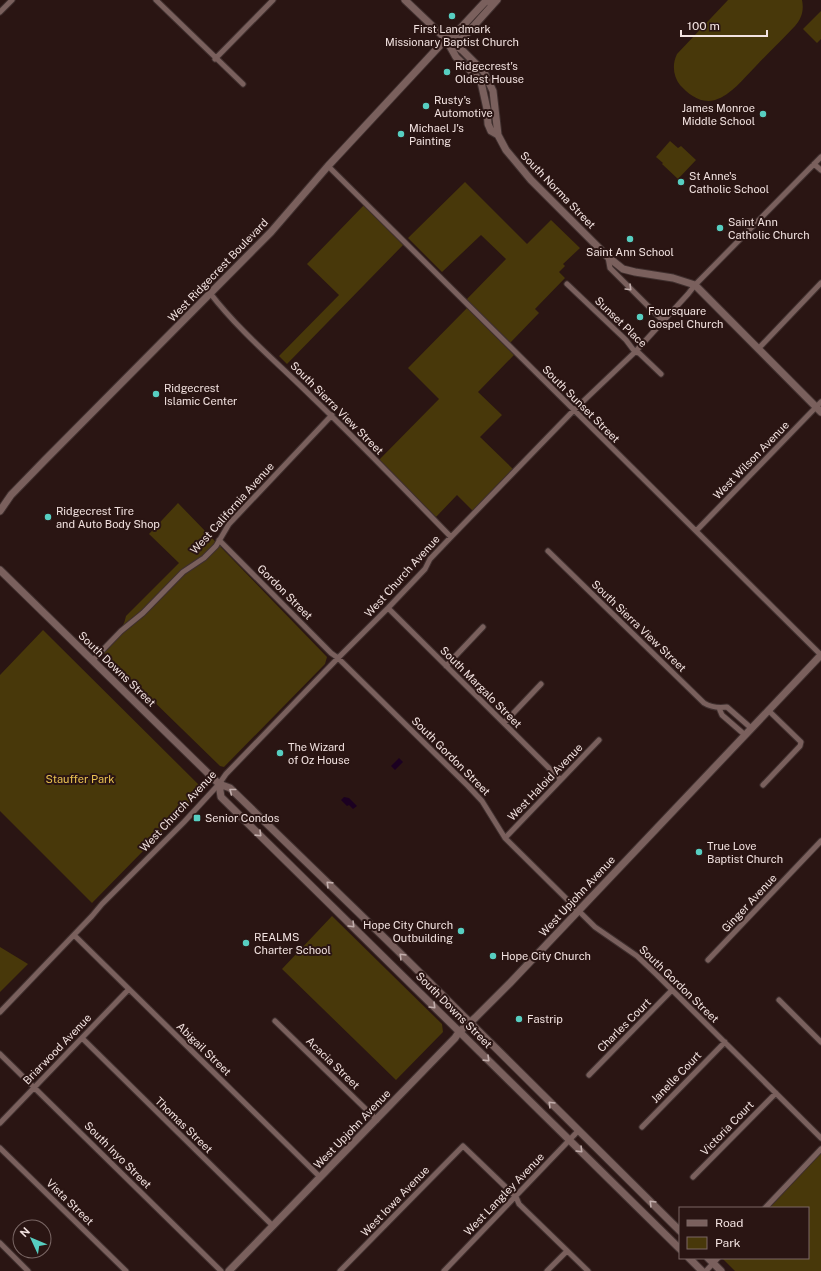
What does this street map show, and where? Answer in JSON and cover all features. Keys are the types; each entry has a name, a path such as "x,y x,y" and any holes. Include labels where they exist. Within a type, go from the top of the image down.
{"main road":[{"name":"South Norma Street","path":"405,0 446,39 463,51 479,66 490,83 495,102 498,135 506,150 531,180 608,257 623,269 673,278 695,285 758,349 819,407"},
{"name":"West Ridgecrest Boulevard","path":"0,511 11,495 44,461 271,232 328,166 446,39 456,33 484,3 489,0"},
{"path":"446,39 462,39 497,0"},
{"name":"South Downs Street","path":"0,570 219,784 230,788 679,1230"},
{"name":"West Upjohn Avenue","path":"229,1271 377,1120 459,1032 470,1023 579,910 821,655"},
{"name":"South Downs Street","path":"219,784 221,797 679,1248"},
{"path":"690,1259 702,1271"},
{"path":"713,1260 721,1271"}],"street":[{"path":"0,12 12,0"},
{"path":"156,0 215,59 243,84"},
{"path":"215,59 273,0"},
{"name":"West Church Avenue","path":"0,1012 102,904 184,822 219,784 226,774 388,608 425,569 430,559 451,537 574,410 635,352 695,285 821,157"},
{"path":"814,164 821,170"},
{"name":"South Sunset Street","path":"328,166 821,655"},
{"name":"South Norma Street","path":"608,257 610,268 663,322"},
{"path":"758,349 821,283"},
{"name":"Sunset Place","path":"567,284 626,340 635,352 640,353 661,374"},
{"name":"South Sierra View Street","path":"210,293 253,340 332,415 451,537"},
{"name":"West Wilson Avenue","path":"696,531 819,407"},
{"name":"West California Avenue","path":"93,660 121,631 143,613 183,572 204,558 216,546 229,524 332,415"},
{"name":"Gordon Street","path":"219,540 331,653 338,658"},
{"name":"South Sierra View Street","path":"548,551 704,703 709,706 719,708 728,707 751,728"},
{"name":"South Margalo Street","path":"388,608 560,779"},
{"path":"446,666 483,627"},
{"name":"South Gordon Street","path":"338,658 482,801 505,838 595,927 637,956 821,1138"},
{"path":"504,723 541,684"},
{"name":"South Sierra View Street","path":"719,708 722,715 744,735"},
{"path":"763,785 800,746 801,742 768,710"},
{"name":"West Haloid Avenue","path":"505,838 599,740"},
{"name":"Ginger Avenue","path":"708,960 821,841"},
{"name":"Abigail Street","path":"74,935 320,1177"},
{"name":"Briarwood Avenue","path":"0,1123 129,989"},
{"name":"Charles Court","path":"589,1075 672,990"},
{"path":"778,1000 821,1042"},
{"name":"Acacia Street","path":"275,1021 377,1120"},
{"name":"Thomas Street","path":"82,1038 272,1226"},
{"name":"Janelle Court","path":"642,1127 725,1042"},
{"name":"South Inyo Street","path":"0,1054 221,1271"},
{"name":"Victoria Court","path":"693,1177 776,1093"},
{"name":"West Langley Avenue","path":"444,1271 578,1131"},
{"name":"West Iowa Avenue","path":"340,1271 463,1146 516,1196"},
{"name":"Vista Street","path":"0,1148 126,1271"},
{"path":"766,1207 821,1149"},
{"path":"516,1196 520,1204 588,1271"},
{"path":"0,1243 28,1271"},
{"path":"547,1271 567,1250"},
{"path":"706,1271 713,1260"}],"green space":[{"path":"728,0 802,0 803,11 795,26 732,91 715,100 700,100 687,92 680,85 674,70 675,58 677,54"},
{"path":"821,11 821,39 817,43 803,29"},
{"path":"670,141 678,148 681,146 696,160 678,179 656,157"},
{"path":"465,182 527,244 551,220 580,248 563,264 565,266 559,272 565,278 535,309 539,313 510,343 466,300 506,259 481,235 442,272 408,238"},
{"path":"364,205 404,244 287,364 279,356 339,295 307,264"},
{"path":"467,308 514,355 478,392 502,415 480,437 514,470 473,511 457,495 436,517 378,461 439,399 408,368"},
{"path":"178,503 327,657 325,664 224,767 220,766 104,653 120,631 126,616 179,563 149,534"},
{"name":"Stauffer Park","path":"43,630 199,785 198,795 92,903 0,811 0,675"},
{"path":"332,916 442,1024 443,1032 396,1080 282,969"},
{"path":"0,947 28,964 0,992"},
{"path":"821,1152 821,1271 735,1271 723,1259 809,1259 809,1207 769,1207"}],"shaded area":[{"path":"399,758 403,762 395,770 391,766"},
{"path":"344,797 349,798 357,806 353,809 349,805 347,806 341,800"}],"place":[{"name":"First Landmark Missionary Baptist Church","path":"452,16"},
{"name":"Ridgecrest's Oldest House","path":"447,72"},
{"name":"Rusty's Automotive","path":"426,106"},
{"name":"James Monroe Middle School","path":"763,114"},
{"name":"Michael J's Painting","path":"401,134"},
{"name":"St Anne's Catholic School","path":"681,182"},
{"name":"Saint Ann Catholic Church","path":"720,228"},
{"name":"Saint Ann School","path":"630,239"},
{"name":"Foursquare Gospel Church","path":"640,317"},
{"name":"Ridgecrest Islamic Center","path":"156,394"},
{"name":"Ridgecrest Tire and Auto Body Shop","path":"48,517"},
{"name":"The Wizard of Oz House","path":"280,753"},
{"name":"Senior Condos","path":"197,818"},
{"name":"True Love Baptist Church","path":"699,852"},
{"name":"Hope City Church Outbuilding","path":"461,931"},
{"name":"REALMS Charter School","path":"246,943"},
{"name":"Hope City Church","path":"493,956"},
{"name":"Fastrip","path":"519,1019"}]}
